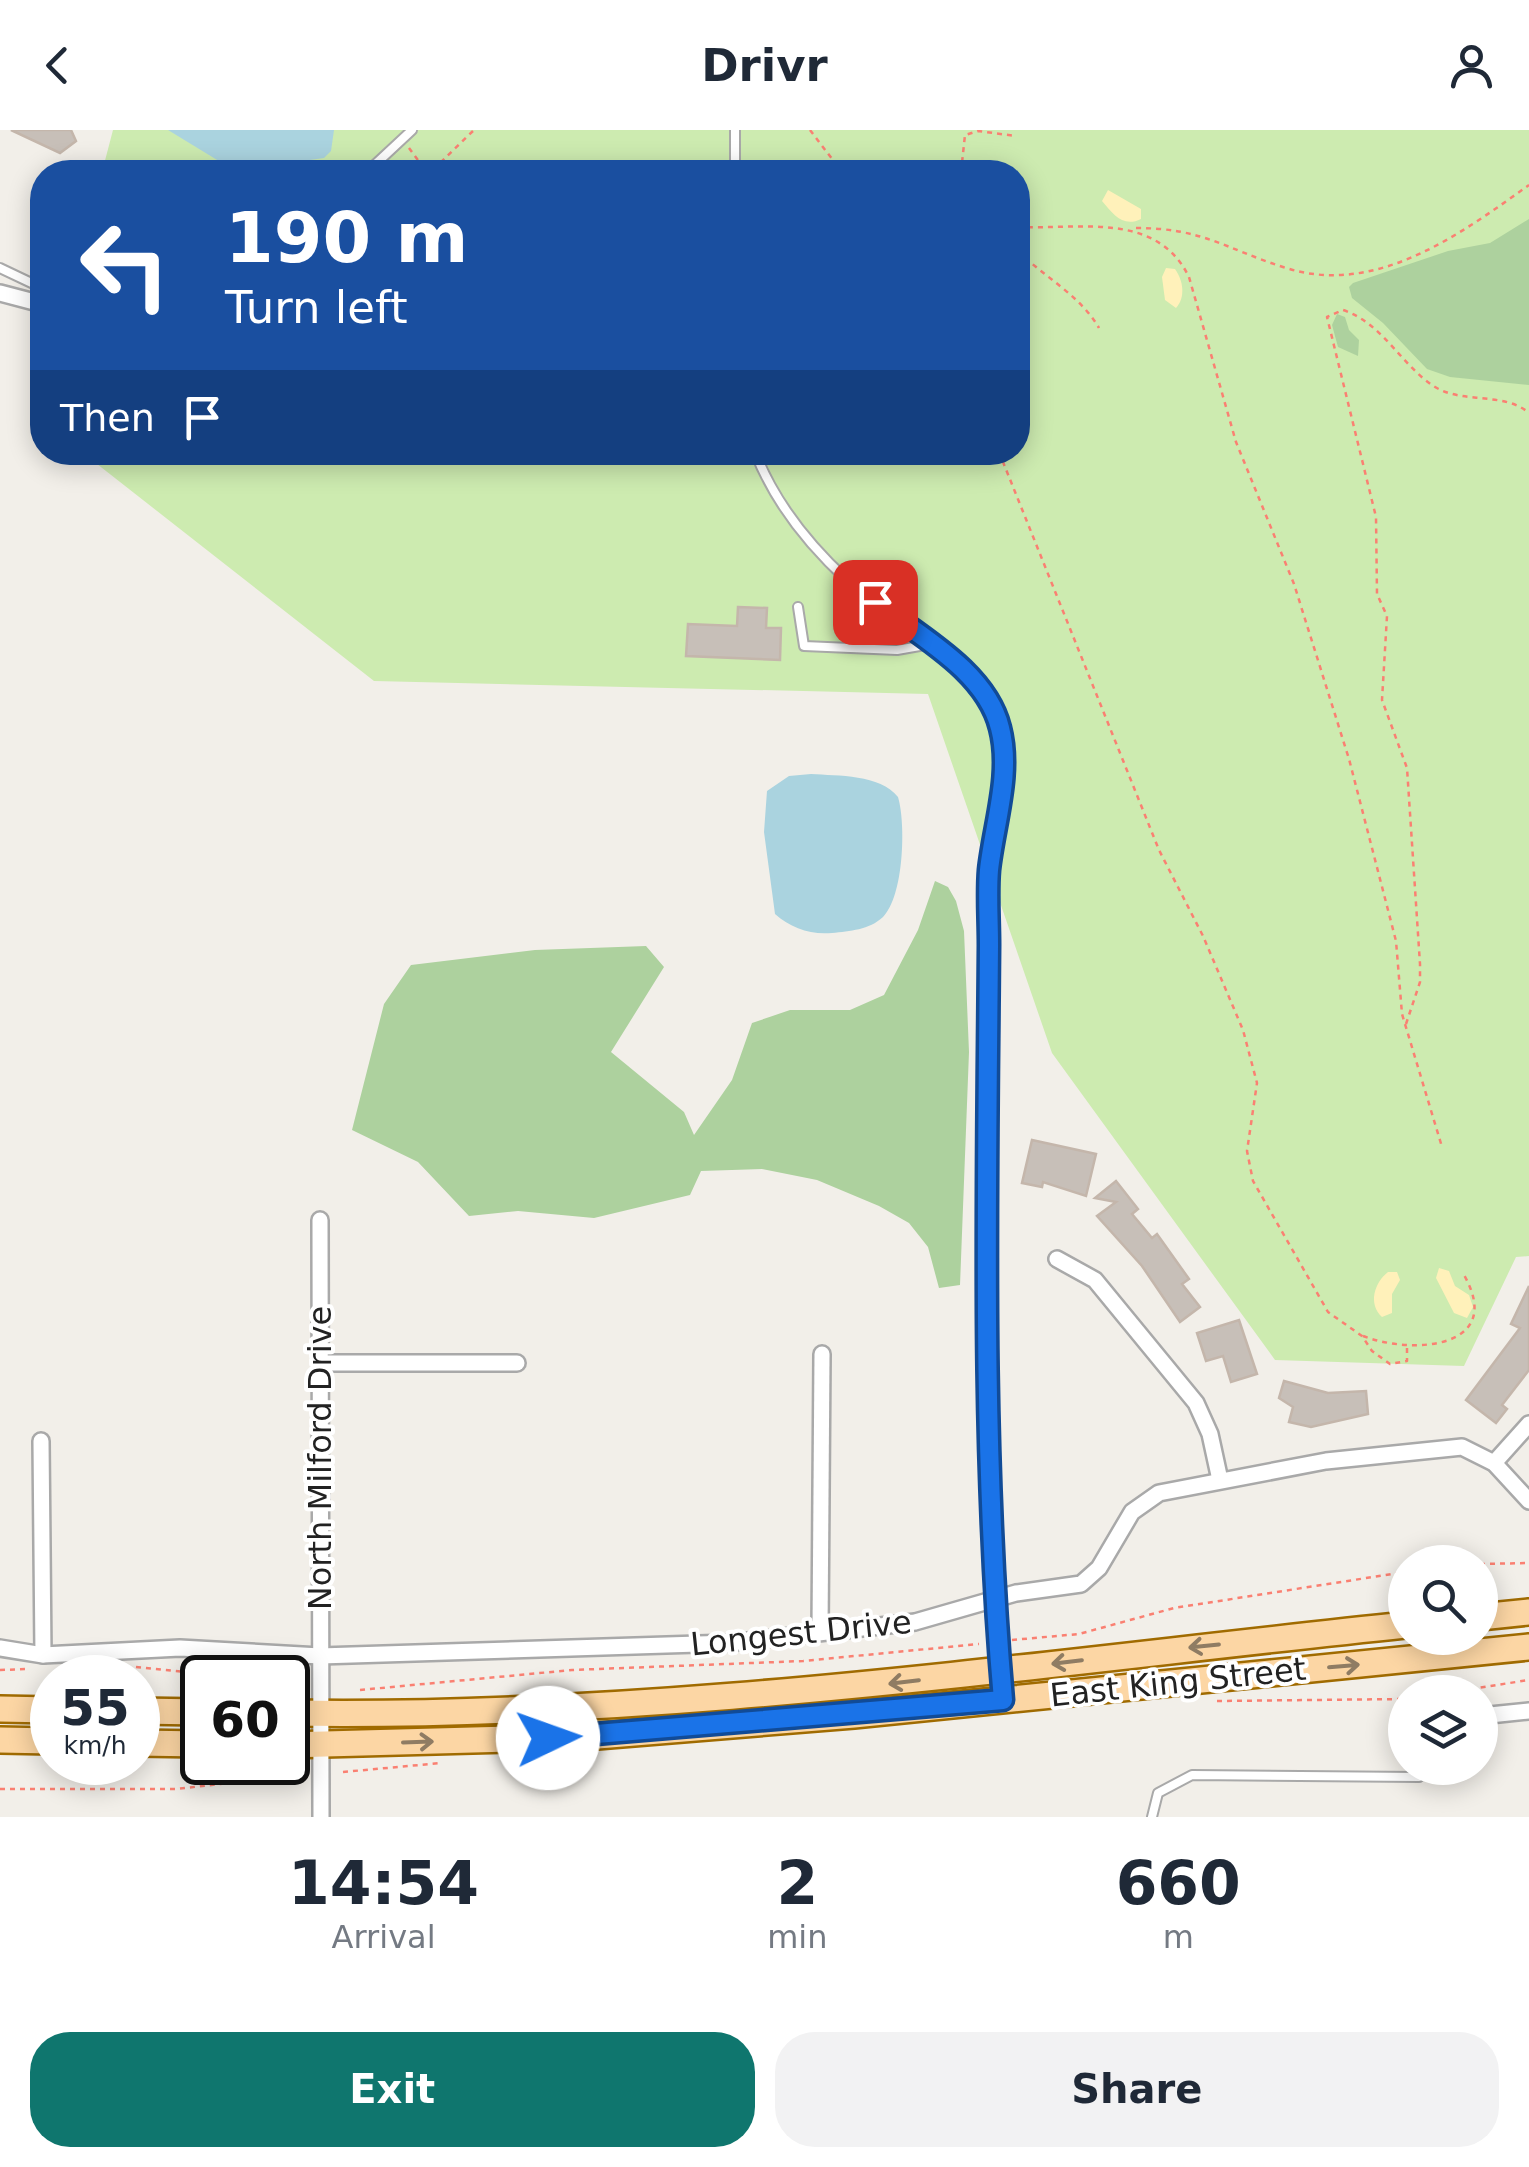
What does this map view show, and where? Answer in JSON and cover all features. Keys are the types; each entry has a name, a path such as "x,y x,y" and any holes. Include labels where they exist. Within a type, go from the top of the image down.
{"main road":[{"path":"1498,1615 1529,1612"},
{"name":"East King Street","path":"310,1714 585,1708 851,1688 1388,1627"},
{"name":"East King Street","path":"310,1746 586,1736 1529,1648"},
{"path":"0,1709 30,1710"},
{"path":"0,1740 30,1741"}],"street":[{"path":"0,293 30,301"},
{"name":"North Milford Drive","path":"320,1220 321,1817"},
{"path":"1056,1259 1095,1280 1196,1403 1210,1434 1220,1480"},
{"path":"820,1632 822,1354"},
{"path":"321,1363 517,1362"},
{"path":"1529,1424 1494,1463 1529,1501"},
{"path":"41,1442 41,1655"},
{"name":"Longest Drive","path":"110,1655 180,1648 320,1656 625,1648 915,1622 993,1600 1080,1584 1100,1568 1132,1512 1152,1497 1220,1480 1422,1450 1462,1448 1494,1463"},
{"path":"993,1600 1003,1700"},
{"name":"Longest Drive","path":"0,1648 30,1658"},
{"path":"1498,1714 1529,1710"}],"lane":[{"path":"380,160 412,130"},
{"path":"735,130 735,160"},
{"path":"0,268 30,282"},
{"path":"760,465 798,527 848,581 931,644 983,690 1000,724 1006,757 989,872 987,1258 993,1600"},
{"path":"798,607 804,646 897,650 931,644"},
{"path":"1152,1817 1158,1793 1182,1776 1388,1776"}],"path":[{"path":"439,160 474,130"},
{"path":"810,130 833,160"},
{"path":"962,160 965,135 978,130 1016,136"},
{"path":"404,138 419,160"},
{"path":"1030,228 1134,228 1201,233 1285,268 1349,275 1433,248 1529,184"},
{"path":"1134,228 1173,255 1189,277 1236,442 1294,584 1349,759 1396,941 1398,992 1442,1147"},
{"path":"1030,263 1082,305 1100,328"},
{"path":"1406,1024 1417,994 1420,964 1407,768 1382,700 1387,616 1377,594 1376,517 1327,317 1343,310 1364,320 1435,388 1514,404 1529,413"},
{"path":"1005,465 1159,850 1203,936 1243,1030 1257,1089 1247,1151 1254,1181 1322,1303 1362,1336 1372,1352 1396,1366 1410,1356 1407,1346"},
{"path":"1362,1336 1407,1346 1452,1338 1468,1329 1476,1308 1464,1275"},
{"path":"1498,1564 1529,1563"},
{"path":"344,1691 418,1688 572,1670 803,1661 1079,1634 1174,1608 1388,1575"},
{"path":"0,1670 30,1664"},
{"path":"1498,1685 1529,1680"},
{"path":"0,1789 176,1789 211,1785"}],"green space":[{"path":"113,130 1529,130 1529,1256 1516,1257 1464,1366 1275,1360 1052,1053 928,694 374,681 98,465 1030,465 1030,160 105,160"},
{"path":"1529,219 1529,385 1450,377 1427,369 1383,323 1352,298 1349,287 1353,283 1448,251 1490,243"},
{"path":"1337,314 1345,317 1349,330 1359,340 1358,356 1338,347 1332,325"},
{"path":"935,881 948,887 964,931 969,1052 960,1285 939,1288 928,1247 909,1223 817,1180 762,1169 701,1171 690,1195 594,1218 518,1211 469,1216 418,1162 352,1130 384,1004 411,965 535,950 646,946 664,967 611,1052 684,1112 694,1135 732,1080 752,1023 790,1010 850,1010 884,995 918,930"}],"sand":[{"path":"1108,190 1141,209 1141,219 1129,222 1114,215 1102,201"},
{"path":"1166,268 1175,269 1181,283 1181,299 1176,308 1165,300 1162,277"},
{"path":"1439,1268 1449,1271 1455,1286 1469,1295 1473,1307 1467,1318 1454,1313 1436,1278"},
{"path":"1388,1272 1397,1272 1400,1280 1392,1294 1392,1313 1382,1317 1375,1306 1375,1294"}],"water":[{"path":"168,130 334,130 331,151 324,158 217,160"},
{"path":"811,774 870,780 898,797 902,841 895,893 883,917 865,927 809,932 775,914 764,832 767,791 789,776"}],"building":[{"path":"11,130 71,130 76,141 60,153"},
{"path":"738,607 767,608 766,628 781,628 780,660 686,656 688,624 737,626"},
{"path":"1032,1140 1096,1154 1086,1196 1043,1182 1042,1187 1022,1183"},
{"path":"1116,1181 1138,1209 1132,1214 1152,1238 1157,1234 1189,1279 1182,1284 1200,1307 1180,1322 1142,1266 1097,1216 1116,1202 1095,1198"},
{"path":"1529,1286 1529,1370 1502,1405 1507,1409 1496,1423 1466,1400 1520,1328 1511,1324"},
{"path":"1239,1320 1257,1374 1231,1382 1223,1356 1206,1361 1197,1333"},
{"path":"1284,1381 1328,1393 1366,1391 1368,1414 1311,1427 1289,1422 1293,1407 1279,1398"}],"route":[{"path":"548,1738 1003,1700 993,1600 987,1258 989,872 1006,757 1000,724 983,690 952,660 875,602"}]}
